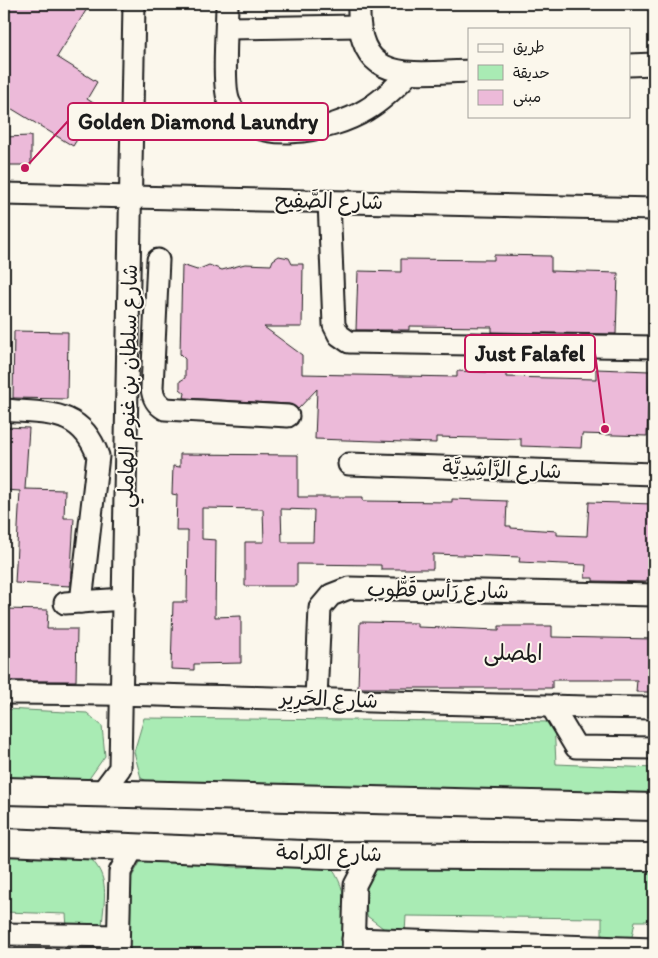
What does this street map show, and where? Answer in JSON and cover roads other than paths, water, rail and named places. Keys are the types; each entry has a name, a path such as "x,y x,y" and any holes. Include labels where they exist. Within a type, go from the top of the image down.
{"main road":[{"path":"4,791 654,807"},
{"name":"شارع الكرامة","path":"4,842 328,855 654,857"}],"street":[{"name":"شارع سلطان بن غنوم الهاملي","path":"120,768 132,197 134,4"},
{"path":"227,4 227,94 229,102 246,123 264,130 311,130 348,120 381,100 409,73"},
{"path":"359,4 358,26 364,46 378,62 387,68 409,73 468,71"},
{"path":"227,28 358,26"},
{"path":"630,65 654,64"},
{"name":"شارع الصَّفِيح","path":"4,194 654,209"},
{"path":"329,201 334,325 339,335 349,342 654,347"},
{"path":"158,260 152,388 155,400 165,408 288,416"},
{"path":"128,388 152,388"},
{"path":"4,410 61,415 73,420 86,431 98,456 73,602 124,599"},
{"path":"98,456 127,453"},
{"name":"شارع الرَّاشِدِيَّة","path":"349,464 654,474"},
{"name":"شارع رَأس قَطُّوب","path":"316,699 320,608 331,595 349,588 654,595"},
{"name":"شارع الحَرِير","path":"4,693 122,693 552,707 654,708"},
{"path":"552,707 576,746 654,748"},
{"path":"102,792 120,768 141,793"},
{"path":"100,845 120,872"},
{"path":"4,934 118,945 120,872 134,846"},
{"path":"371,854 355,885 353,947 654,949"},
{"path":"328,855 355,885"}],"place":[{"name":"Golden Diamond Laundry","path":"25,168"},
{"name":"Just Falafel","path":"605,429"}],"district":[{"name":"المصلى","path":"513,652"}]}
